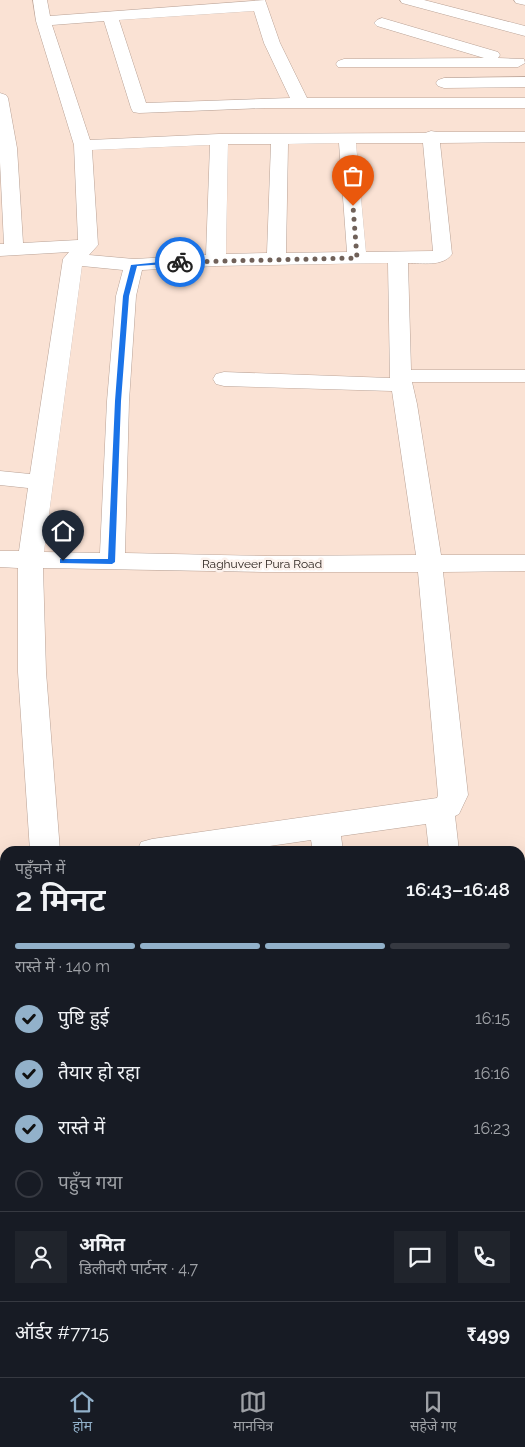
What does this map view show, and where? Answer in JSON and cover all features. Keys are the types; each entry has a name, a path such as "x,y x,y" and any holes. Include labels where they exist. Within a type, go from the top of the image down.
{"street":[{"path":"40,0 43,21 83,146 80,252 41,482 30,561 32,672 45,846"},
{"path":"124,0 130,15"},
{"path":"407,0 525,31"},
{"path":"437,8 451,0"},
{"path":"521,0 525,1"},
{"path":"43,21 130,15 181,6 260,3 272,43 301,103"},
{"path":"110,16 139,108 301,103 525,102"},
{"path":"382,23 521,63"},
{"path":"344,64 521,63"},
{"path":"428,83 525,82"},
{"path":"0,98 8,148 7,250 80,252 134,265 216,260 438,257 442,254 431,136"},
{"path":"444,102 453,136"},
{"path":"346,137 357,258"},
{"path":"83,146 220,138 525,137"},
{"path":"216,260 220,138"},
{"path":"276,259 280,138"},
{"path":"218,846 326,838 440,810 448,806 453,795 430,564 401,380 398,258"},
{"path":"112,562 118,401 126,296 134,265"},
{"path":"224,379 401,380 525,376"},
{"path":"0,478 41,482"},
{"name":"Raghuveer Pura Road","path":"0,559 112,562 525,563"},
{"path":"440,810 444,846"}],"way so far":[{"path":"180,262 357,258 353,206"}],"route":[{"path":"63,561 112,562 118,401 126,296 134,265 180,262"}]}
